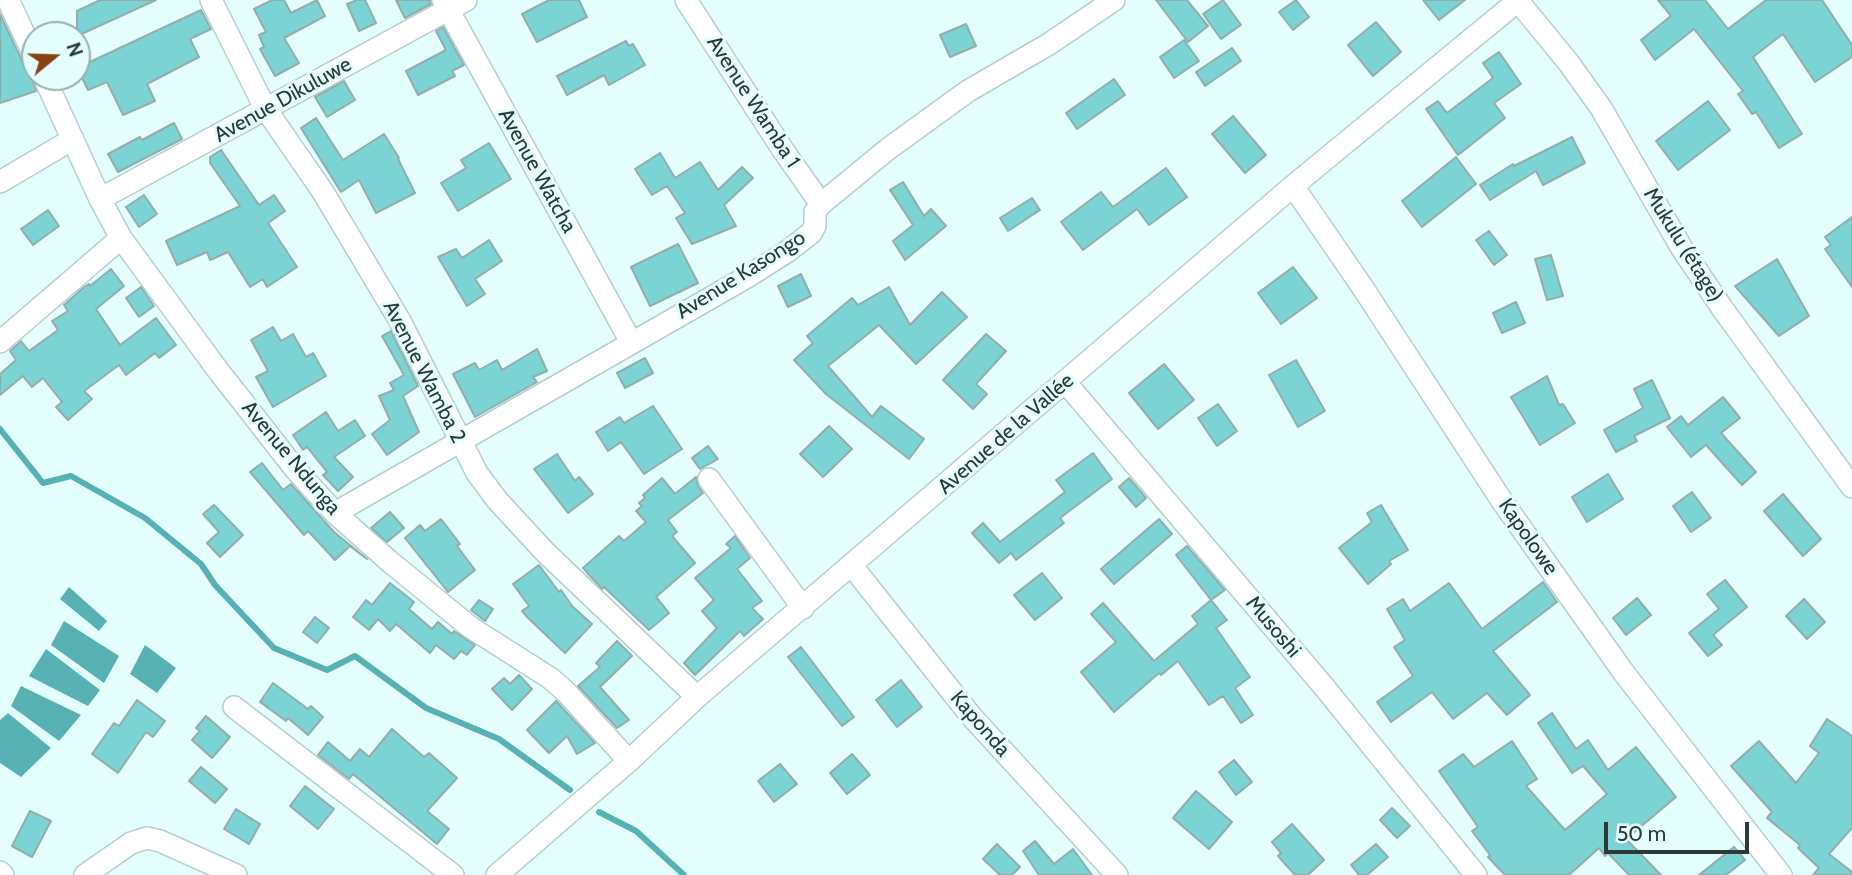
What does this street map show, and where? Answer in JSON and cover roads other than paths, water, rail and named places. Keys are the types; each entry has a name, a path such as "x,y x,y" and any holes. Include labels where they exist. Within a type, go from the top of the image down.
{"street":[{"path":"8,0 21,27"},
{"name":"Avenue Wamba 2","path":"211,0 265,108 324,192 400,321 477,473 516,522 697,698"},
{"name":"Avenue Wamba 1","path":"686,0 821,204"},
{"name":"Avenue Kasongo","path":"335,513 788,251 811,233 815,212 821,204 888,149 968,91 1049,44 1114,0"},
{"name":"Avenue de la Vallée","path":"497,875 629,761 697,698 1293,186 1519,0"},
{"name":"Mukulu (étage)","path":"1519,0 1601,108 1681,247 1852,487"},
{"name":"Avenue Dikuluwe","path":"100,199 452,3"},
{"name":"Avenue Watcha","path":"452,3 631,342"},
{"name":"Avenue Ndunga","path":"51,91 121,238 217,369 296,470 335,513 390,561 470,626 550,678 629,761"},
{"path":"0,182 73,139"},
{"name":"Kapolowe","path":"1293,186 1517,523 1624,673 1781,875"},
{"path":"0,342 121,238"},
{"name":"Musoshi","path":"1066,383 1325,688 1476,875"},
{"path":"709,479 803,608"},
{"name":"Kaponda","path":"852,566 971,716 1116,875"},
{"path":"234,707 453,875"},
{"path":"85,875 131,843 147,838 160,841 236,875"}],"water":[{"path":"69,587 107,621 99,631 60,599"},
{"path":"64,621 119,656 104,683 51,645"},
{"path":"145,645 176,668 157,693 130,674"},
{"path":"46,649 100,690 88,706 29,676"},
{"path":"21,686 81,715 59,741 11,706"},
{"path":"8,713 51,748 21,777 0,763 0,720"}],"waterway":[{"path":"0,429 43,483 71,476 145,518 201,564 215,585 274,648 327,670 355,656 426,708 499,739 570,790"},
{"path":"599,812 636,831 684,875"}]}
